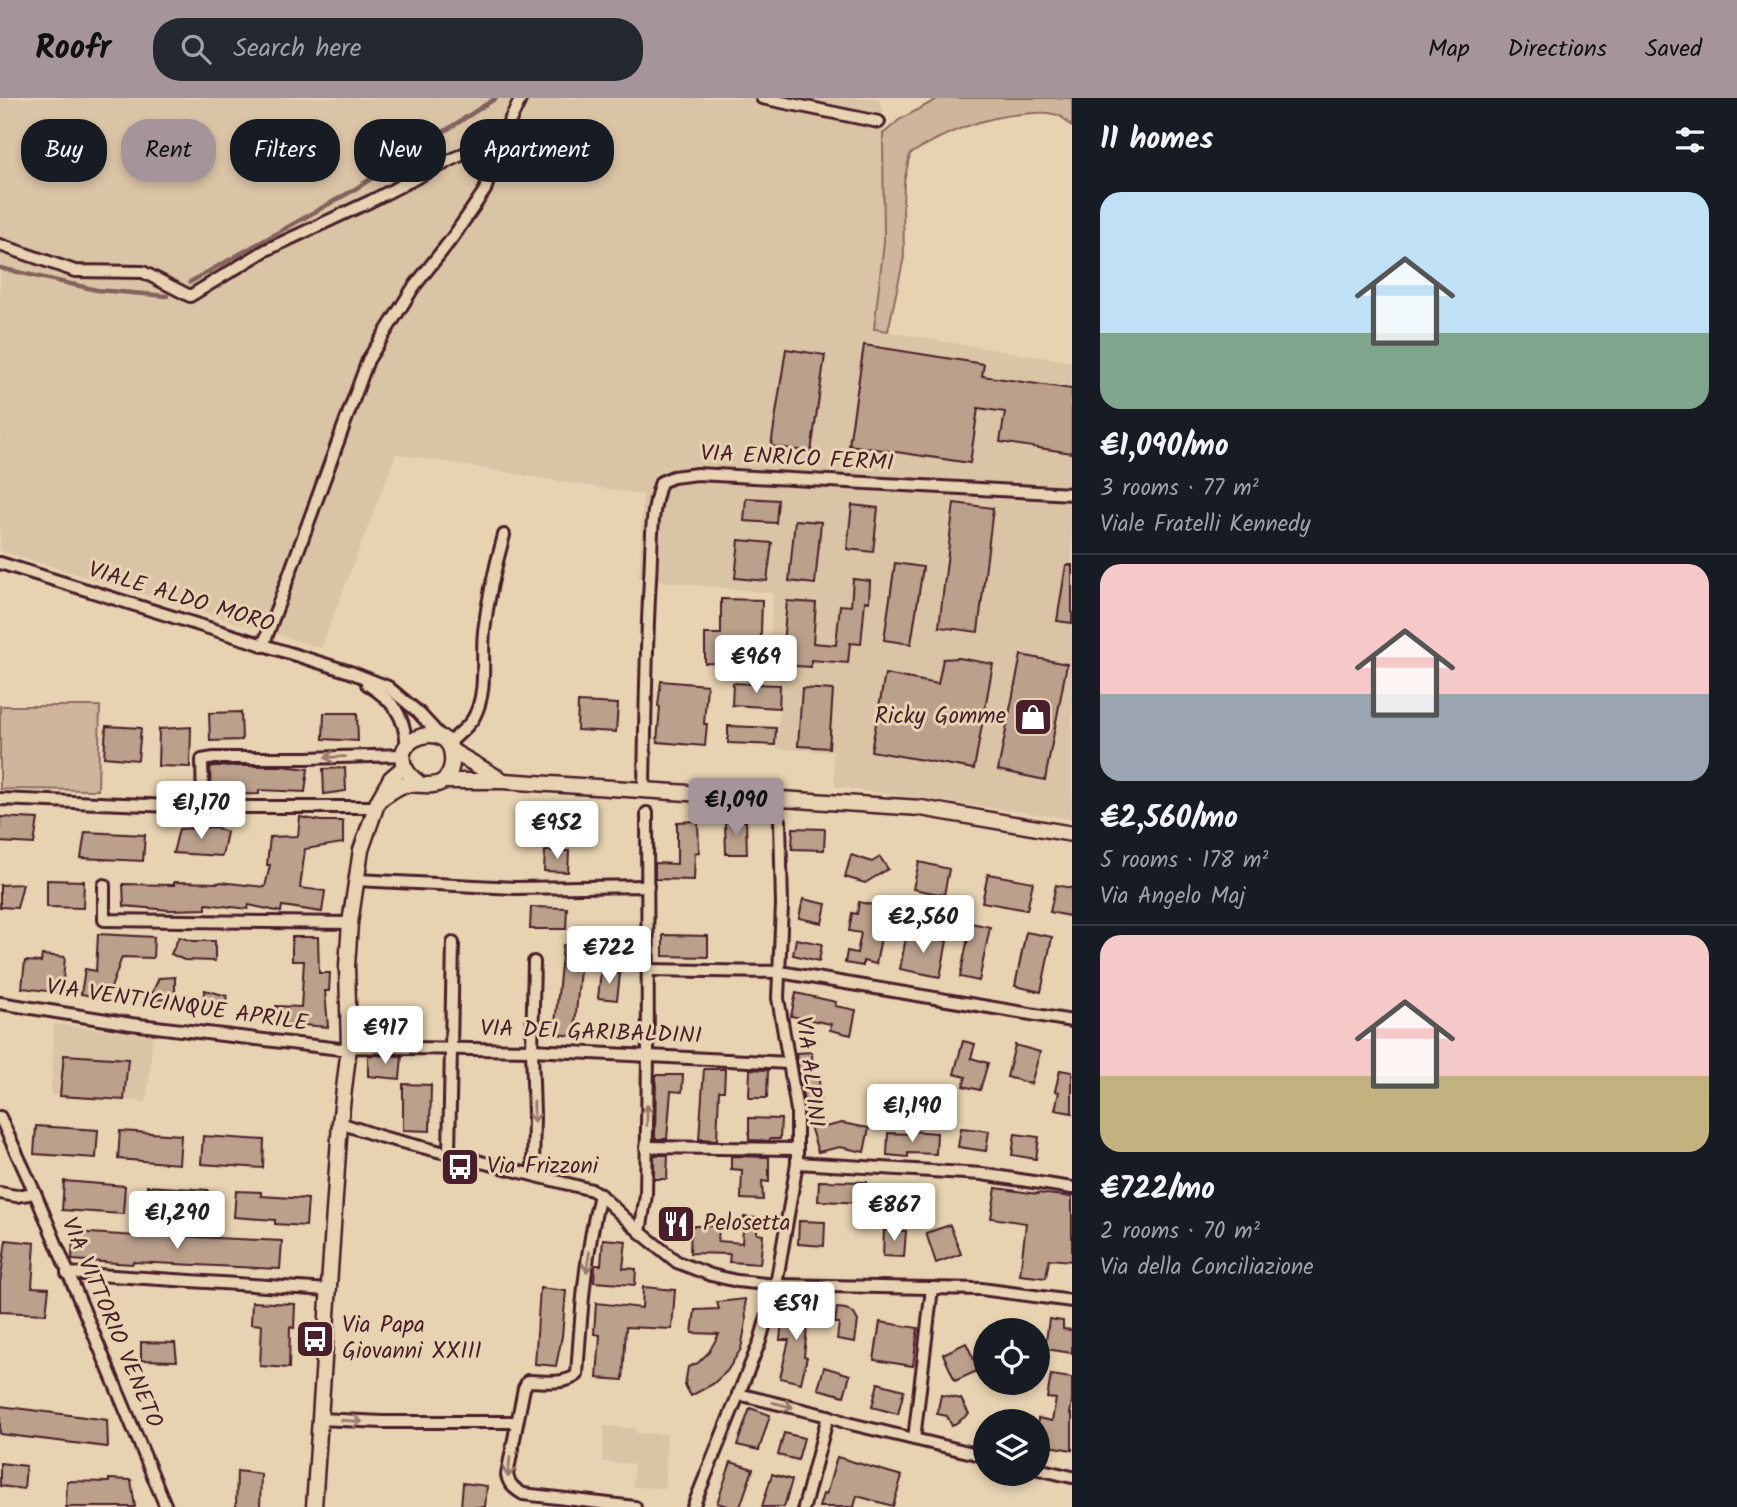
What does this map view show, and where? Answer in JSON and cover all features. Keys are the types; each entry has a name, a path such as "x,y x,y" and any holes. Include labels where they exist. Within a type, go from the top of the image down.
{"street":[{"path":"511,119 521,98"},
{"path":"762,98 878,122"},
{"path":"0,245 75,271 143,272 190,296 266,250 460,155"},
{"path":"263,646 368,360 413,288 453,237 488,182"},
{"name":"VIA ENRICO FERMI","path":"644,790 645,667 655,499 660,482 673,477 697,474 1072,494"},
{"path":"448,745 473,719 479,704 489,592 503,535"},
{"name":"VIALE ALDO MORO","path":"0,563 351,672 387,687 418,712 448,745"},
{"name":"VIALE ALDO MORO","path":"351,672 386,697 402,719 405,756"},
{"path":"314,1507 341,1123 349,1047 347,966 350,923 361,850 377,804 413,739 433,735 503,781"},
{"path":"444,781 452,766 448,745"},
{"path":"405,756 411,777 421,784"},
{"path":"203,807 202,760 405,756"},
{"path":"0,799 203,807 377,804 401,786 444,781 503,781 921,808 1072,834"},
{"path":"640,1232 646,1195 647,813"},
{"name":"VIA ALPINI","path":"693,1507 760,1341 776,1285 797,1163 797,1110 778,998 782,905 780,821"},
{"path":"357,880 515,888 648,886"},
{"path":"104,885 104,920 350,923"},
{"path":"449,1154 453,943"},
{"path":"533,1174 534,962"},
{"path":"648,970 779,972 1072,1021"},
{"name":"VIA VENTICINQUE APRILE","path":"0,1003 145,1025 340,1049 349,1047"},
{"name":"VIA DEI GARIBALDINI","path":"349,1047 532,1050 789,1063"},
{"name":"VIA VITTORIO VENETO","path":"0,1117 166,1507"},
{"path":"341,1123 382,1137 583,1187 600,1195 671,1257 688,1267 711,1275 776,1285 981,1289 1072,1301"},
{"path":"646,1147 797,1149"},
{"path":"797,1163 982,1174 1072,1188"},
{"path":"0,1194 35,1194"},
{"path":"600,1195 593,1220 582,1302 577,1375 570,1380 559,1382 528,1381 516,1422 507,1475 514,1489 523,1494 534,1492 635,1507"},
{"path":"67,1273 329,1290"},
{"path":"914,1439 932,1287"},
{"path":"738,1394 973,1453"},
{"path":"804,1507 828,1416"},
{"path":"320,1419 516,1422"},
{"path":"1050,1472 1072,1477"}],"shaded area":[{"path":"0,98 878,98 883,109 884,242 874,329 1072,362 1072,819 835,787 833,752 777,749 780,671 768,668 773,593 639,579 643,495 396,454 321,648 0,551"},
{"path":"939,98 1072,98 1072,127 1062,117 1051,113 1007,116 964,127 910,154 904,182 904,257 888,331 874,329 884,242 883,134 899,120"},
{"path":"0,706 100,706 98,790 0,789"},
{"path":"54,1024 153,1035 147,1102 51,1095"},
{"path":"604,1426 636,1428 636,1433 667,1434 665,1488 633,1487 634,1464 602,1462"}],"building":[{"path":"864,345 984,364 982,376 1072,389 1072,453 1000,442 1005,412 978,408 970,463 849,445"},
{"path":"786,349 825,355 811,452 771,446"},
{"path":"746,498 778,500 776,523 744,521"},
{"path":"954,503 993,508 978,632 939,627"},
{"path":"852,505 878,508 873,552 847,549"},
{"path":"795,520 821,522 815,584 789,581"},
{"path":"739,540 772,543 767,581 735,578"},
{"path":"895,563 923,567 911,644 884,640"},
{"path":"1066,565 1072,565 1072,623 1057,621"},
{"path":"853,579 870,581 869,602 865,601 861,644 850,643 848,663 811,660 811,667 781,665 787,601 816,603 813,643 836,645 840,605 851,606"},
{"path":"721,599 762,600 760,664 705,663 705,634 721,634"},
{"name":"Ricky Gomme","path":"1021,655 1067,664 1045,780 998,770"},
{"path":"959,658 993,664 974,769 871,751 885,674 938,684 943,659"},
{"path":"661,681 707,685 705,746 657,742"},
{"path":"733,683 780,685 779,708 732,705"},
{"path":"802,688 833,690 829,748 798,746"},
{"path":"578,702 618,704 616,732 577,730"},
{"path":"241,712 242,740 210,741 209,713"},
{"path":"324,713 357,713 358,741 323,739"},
{"path":"106,726 141,728 138,760 104,757"},
{"path":"728,726 776,728 775,745 728,743"},
{"path":"191,727 190,767 158,766 159,729"},
{"path":"282,766 308,769 305,792 259,790 259,794 211,795 210,767"},
{"path":"345,768 346,791 324,794 323,769"},
{"path":"0,817 38,819 34,844 0,842"},
{"path":"300,817 343,821 343,843 305,849 300,888 325,891 322,912 282,906 281,912 249,905 248,909 206,904 206,909 170,910 124,906 123,884 220,882 265,887 270,865 267,865 270,837 298,836"},
{"path":"698,821 699,852 695,853 694,880 655,879 655,863 677,864 677,822"},
{"path":"725,821 746,821 747,854 726,854"},
{"path":"215,827 227,832 222,856 173,853 179,829"},
{"path":"793,828 825,829 824,850 792,849"},
{"path":"85,832 145,835 143,861 81,858"},
{"path":"545,851 569,851 568,872 544,871"},
{"path":"851,855 872,862 880,857 888,869 865,883 845,877"},
{"path":"919,862 949,869 944,895 913,889"},
{"path":"988,874 1033,882 1027,910 982,902"},
{"path":"47,880 84,881 83,908 47,907"},
{"path":"23,884 17,908 0,907 0,885"},
{"path":"1056,885 1072,888 1069,916 1050,912"},
{"path":"803,899 826,904 822,923 799,918"},
{"path":"859,902 877,906 873,930 882,932 876,964 863,961 863,966 845,963 847,951 857,953 861,933 849,931 852,913 857,914"},
{"path":"531,907 567,908 566,929 530,929"},
{"path":"971,923 990,927 979,981 960,977"},
{"path":"907,932 947,941 940,977 900,969"},
{"path":"1026,932 1052,937 1041,992 1015,986"},
{"path":"98,934 154,937 153,958 122,957 107,999 81,994 85,969 96,971"},
{"path":"663,935 708,936 708,957 663,956"},
{"path":"179,937 193,941 215,941 215,961 184,960 171,954"},
{"path":"292,937 318,937 319,973 330,973 329,991 325,991 328,1027 276,1023 276,1006 301,1007 304,961 292,961"},
{"path":"796,939 822,944 819,961 793,955"},
{"path":"563,945 582,947 574,1036 554,1034"},
{"path":"42,955 65,957 62,993 22,988 25,961 41,962"},
{"path":"601,971 620,974 617,1000 598,998"},
{"path":"175,977 175,999 149,1000 159,978"},
{"path":"205,990 227,996 222,1017 199,1011"},
{"path":"796,993 836,1002 835,1006 856,1010 851,1035 830,1030 831,1024 791,1016"},
{"path":"963,1041 975,1044 971,1058 988,1063 980,1090 963,1086 966,1077 954,1074"},
{"path":"1015,1045 1040,1052 1031,1084 1007,1077"},
{"path":"812,1052 813,1079 819,1079 820,1103 804,1103 796,1053"},
{"path":"64,1055 128,1059 124,1100 60,1096"},
{"path":"368,1055 402,1056 400,1079 368,1076"},
{"path":"704,1069 725,1069 724,1091 719,1091 717,1140 699,1139"},
{"path":"750,1069 768,1070 767,1098 749,1098"},
{"path":"1060,1070 1072,1072 1072,1113 1055,1110 1059,1092 1055,1091"},
{"path":"656,1075 683,1075 682,1092 671,1091 667,1139 655,1139"},
{"path":"403,1084 431,1085 430,1131 403,1130"},
{"path":"749,1118 781,1119 780,1139 749,1140"},
{"path":"842,1123 869,1128 864,1152 840,1147 818,1152 810,1126 824,1124 825,1127"},
{"path":"36,1126 98,1130 96,1158 34,1154"},
{"path":"961,1128 989,1131 986,1151 958,1147"},
{"path":"120,1131 181,1135 179,1164 118,1159"},
{"path":"910,1131 937,1133 936,1154 908,1153 908,1157 887,1155 888,1133 910,1134"},
{"path":"1015,1134 1039,1137 1036,1159 1012,1155"},
{"path":"203,1136 264,1140 263,1168 201,1164"},
{"path":"654,1155 668,1155 667,1179 654,1179"},
{"path":"731,1156 769,1157 769,1182 762,1181 763,1200 741,1199 742,1170 731,1169"},
{"path":"64,1181 125,1186 123,1214 62,1210"},
{"path":"819,1181 867,1182 866,1203 818,1201"},
{"path":"147,1186 208,1190 206,1218 145,1214"},
{"path":"996,1188 1072,1197 1072,1261 1049,1259 1046,1278 1020,1275 1026,1223 991,1218"},
{"path":"236,1191 261,1192 261,1196 308,1199 306,1226 275,1224 275,1220 234,1217"},
{"path":"744,1217 757,1218 757,1234 763,1235 760,1264 729,1262 730,1254 690,1253 691,1226 719,1226 718,1241 742,1243"},
{"path":"799,1221 825,1222 824,1246 798,1244"},
{"path":"950,1225 961,1254 936,1263 926,1233"},
{"path":"884,1230 906,1231 904,1257 883,1256"},
{"path":"73,1232 282,1241 280,1269 72,1260"},
{"path":"603,1239 626,1241 623,1268 636,1269 635,1285 594,1282 595,1265 601,1265"},
{"path":"6,1240 35,1243 32,1287 49,1288 46,1314 0,1312 0,1283"},
{"path":"643,1287 675,1290 672,1329 626,1327 623,1380 597,1378 600,1335 594,1334 596,1303 642,1308"},
{"path":"540,1288 566,1291 556,1366 535,1364"},
{"path":"745,1299 746,1322 741,1349 727,1371 713,1384 691,1396 685,1385 688,1367 698,1363 709,1352 719,1334 692,1333 695,1310 719,1309 717,1302"},
{"path":"794,1299 810,1301 804,1356 807,1357 801,1383 780,1378 789,1340 780,1340 782,1321 791,1322"},
{"path":"252,1302 295,1304 294,1328 290,1327 289,1368 260,1366 262,1325 251,1324"},
{"path":"837,1308 846,1309 854,1314 858,1321 855,1342 837,1339"},
{"path":"1050,1319 1063,1321 1063,1329 1072,1330 1072,1353 1050,1350"},
{"path":"880,1322 918,1328 913,1366 874,1360"},
{"path":"141,1342 175,1343 177,1361 141,1360"},
{"path":"966,1343 973,1358 973,1373 955,1381 943,1354"},
{"path":"824,1367 850,1375 844,1396 818,1389"},
{"path":"1051,1375 1072,1378 1072,1450 1050,1446 1050,1421 1056,1399 1047,1398 1050,1395"},
{"path":"878,1383 904,1390 898,1414 872,1407"},
{"path":"941,1395 961,1399 969,1414 952,1426 947,1416 937,1414"},
{"path":"0,1406 107,1420 108,1447 0,1434"},
{"path":"750,1408 770,1415 759,1450 737,1445"},
{"path":"784,1433 804,1438 798,1460 778,1455"},
{"path":"837,1457 902,1476 893,1506 857,1496 854,1507 819,1507 823,1494 826,1495"},
{"path":"731,1462 753,1469 740,1507 717,1503"},
{"path":"0,1463 26,1466 24,1489 0,1486"},
{"path":"237,1471 261,1474 260,1507 236,1507"},
{"path":"772,1474 792,1480 784,1507 762,1507"},
{"path":"109,1479 131,1480 135,1507 66,1507 67,1481 109,1482"},
{"path":"463,1483 487,1486 485,1507 461,1507"}],"waterway":[{"path":"190,282 352,191 496,98"},
{"path":"0,268 97,290 167,296"}],"place":[{"name":"Ricky Gomme","path":"1033,717"},
{"name":"Via Frizzoni","path":"460,1167"},
{"name":"Pelosetta","path":"676,1224"},
{"name":"Via Papa Giovanni XXIII","path":"315,1339"}]}
